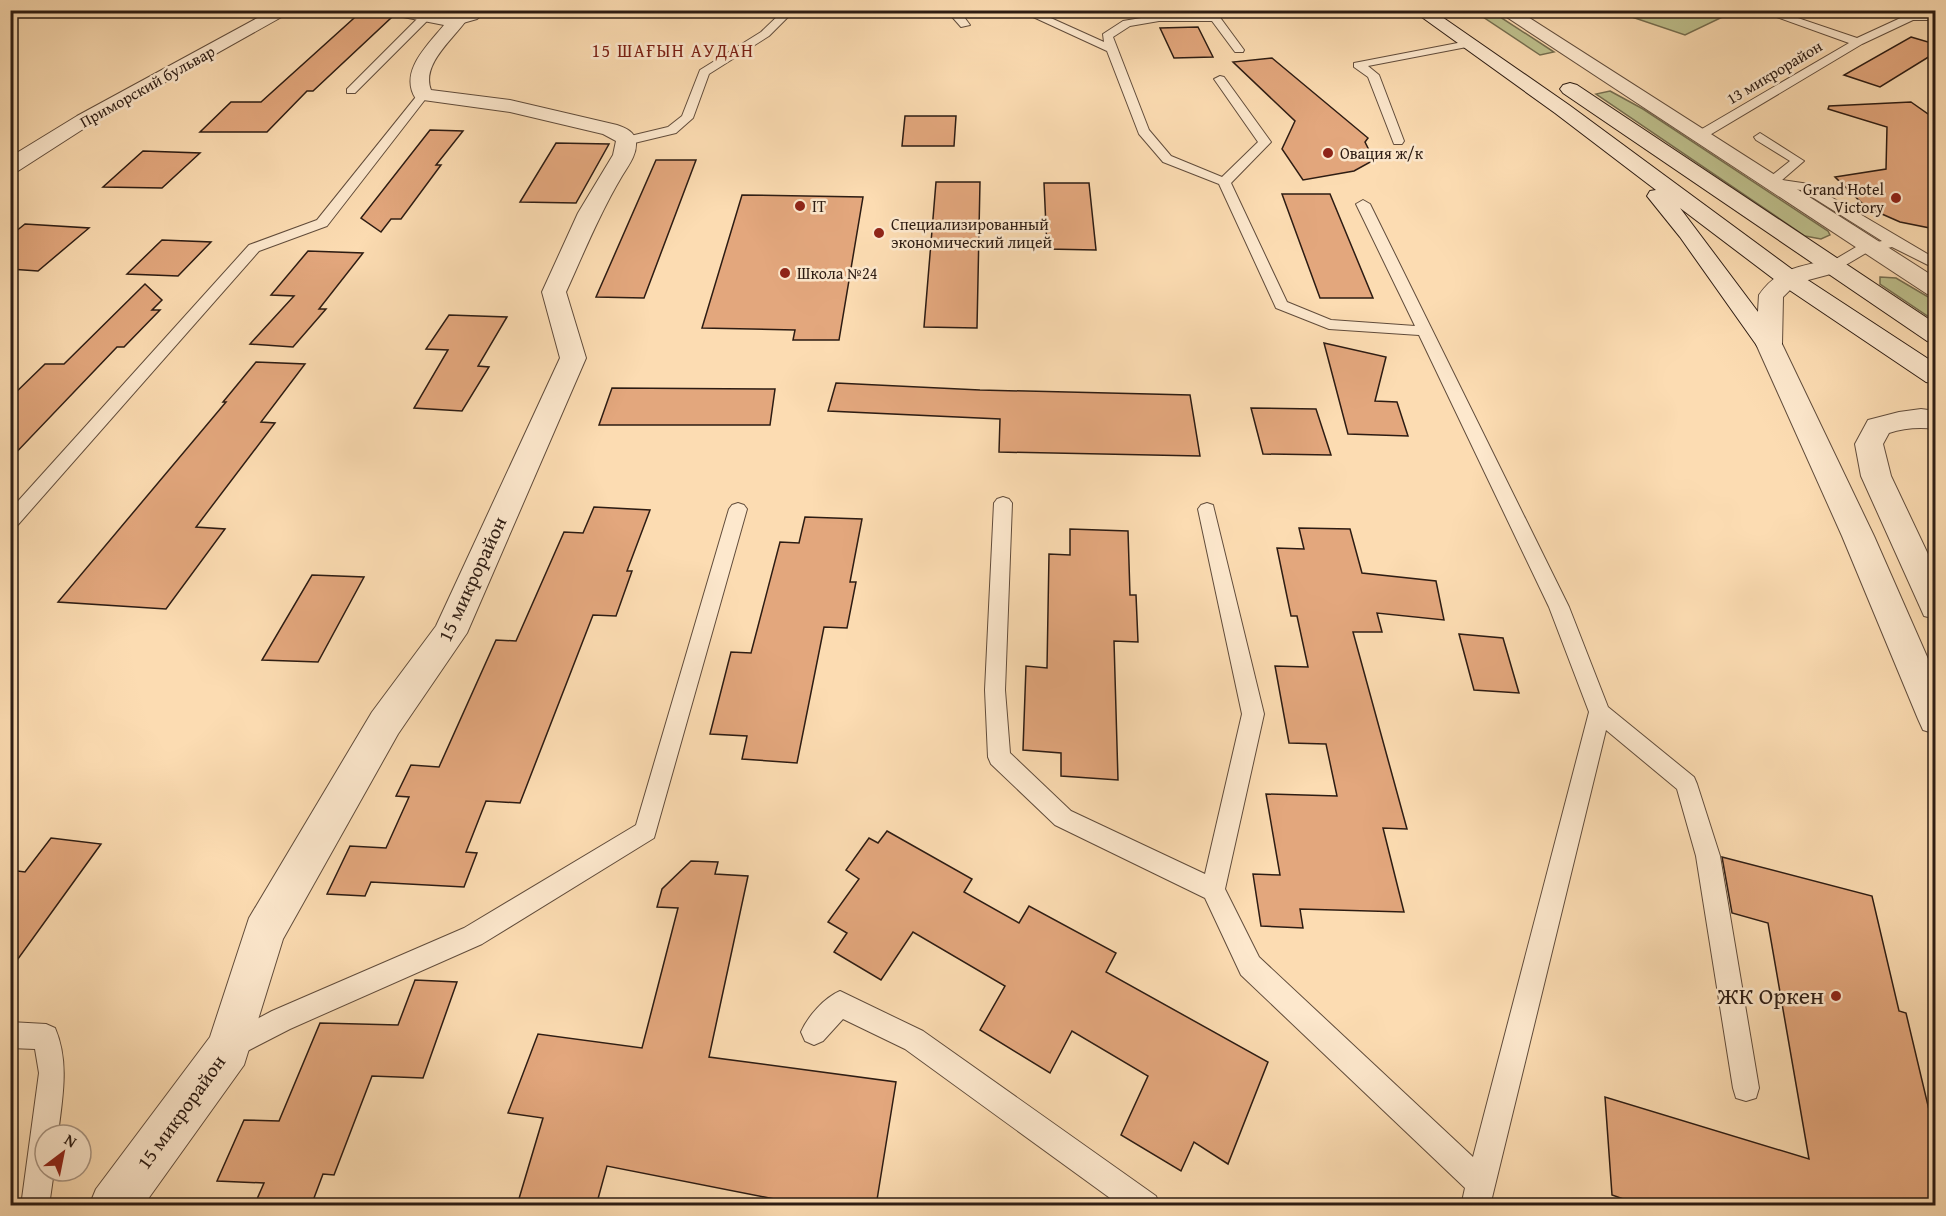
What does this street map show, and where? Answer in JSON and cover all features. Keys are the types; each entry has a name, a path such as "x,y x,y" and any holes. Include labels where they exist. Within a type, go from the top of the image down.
{"street":[{"name":"Приморский бульвар","path":"10,166 84,120 286,10"},
{"path":"393,10 424,18 456,22 420,70 418,88 423,95 510,106 610,129 623,135 626,141"},
{"path":"1420,10 1475,36 1625,155 1788,278 1935,376"},
{"path":"1455,10 1475,36"},
{"path":"1504,10 1935,289"},
{"path":"1557,80 1935,336"},
{"name":"15 микрорайон","path":"113,1206 228,1048 264,932 385,723 450,633 573,358 554,292 590,213 624,155 626,141"},
{"path":"1625,155 1688,232 1769,344 1858,536 1935,719"},
{"path":"1769,344 1771,295 1788,278 1834,266"},
{"path":"1935,420 1925,418 1898,420 1878,427 1869,444 1876,476 1935,607"}],"lane":[{"path":"456,22 473,17 483,10"},
{"path":"626,141 672,130 687,118 705,72 728,55 765,34 789,10"},
{"path":"951,10 956,12 965,25"},
{"path":"1023,10 1041,14 1111,49"},
{"path":"1762,10 1858,42"},
{"path":"1900,10 1911,17"},
{"name":"13 микрорайон","path":"1699,136 1858,42 1911,17 1935,17"},
{"path":"351,91 424,18"},
{"path":"1239,50 1215,18 1159,18 1127,23 1107,36 1143,131 1167,159 1224,182 1281,305 1329,324 1425,331"},
{"path":"1398,141 1372,75 1358,65 1475,36"},
{"path":"1220,79 1265,142 1224,182"},
{"path":"10,522 254,248 322,223 423,95"},
{"path":"1760,136 1798,161 1771,183"},
{"path":"1771,183 1804,188 1935,265"},
{"path":"1363,204 1559,607 1600,712 1686,784 1708,856 1746,1088"},
{"path":"1834,266 1861,250 1894,242"},
{"path":"1003,503 995,690 999,757 1063,818 1214,890"},
{"path":"1208,509 1253,714 1214,890 1250,966 1478,1194"},
{"path":"228,1048 281,1020 473,936 646,831 738,510"},
{"path":"1478,1194 1600,712"},
{"path":"814,1032 840,1004 914,1040 1146,1206"},
{"path":"10,1035 46,1037 52,1073 35,1206"}],"green space":[{"path":"1735,10 1685,35 1614,11"},
{"path":"1474,11 1491,11 1554,52 1540,55"},
{"path":"1610,91 1643,109 1828,231 1830,235 1821,239 1805,236 1596,94"},
{"path":"1880,277 1896,278 1935,301 1935,321 1880,284"}],"building":[{"path":"363,10 383,10 392,17 313,91 307,91 267,132 200,132 231,102 261,102"},
{"path":"1198,27 1213,57 1174,58 1160,28"},
{"path":"1911,37 1935,44 1935,53 1880,87 1844,75"},
{"path":"1272,58 1368,138 1365,142 1374,160 1354,171 1303,180 1282,149 1295,121 1233,62"},
{"path":"1911,102 1935,119 1935,229 1900,222 1866,207 1835,177 1886,169 1887,127 1828,109 1829,106"},
{"path":"905,116 956,116 954,146 902,146"},
{"path":"430,130 463,131 436,165 441,165 401,219 391,219 381,232 361,218"},
{"path":"556,143 609,144 576,203 520,202"},
{"path":"143,151 200,153 162,188 103,187"},
{"path":"656,160 696,160 644,298 596,297"},
{"path":"936,182 980,182 977,328 924,327"},
{"path":"1044,183 1089,183 1096,250 1047,249"},
{"path":"1282,194 1330,194 1373,298 1320,298"},
{"path":"742,195 863,197 839,340 793,340 795,330 702,328"},
{"path":"25,224 89,228 38,271 10,269 10,236"},
{"path":"162,240 211,242 178,276 127,274"},
{"path":"308,251 363,253 319,309 326,309 293,347 250,344 294,296 271,295"},
{"path":"145,284 162,300 152,310 160,310 124,347 117,347 10,459 10,398 45,364 64,364"},
{"path":"449,315 507,317 478,366 489,367 462,411 414,408 448,350 426,349"},
{"path":"1324,343 1386,357 1375,401 1397,402 1408,436 1348,434"},
{"path":"256,362 305,364 261,422 275,423 196,527 225,529 166,609 58,602 226,402 223,402"},
{"path":"836,383 980,390 1190,395 1200,456 999,452 1000,419 828,411"},
{"path":"612,388 775,389 770,425 599,425"},
{"path":"1251,408 1316,409 1331,455 1263,454"},
{"path":"594,507 650,510 627,571 632,571 616,616 593,615 520,803 486,801 466,852 477,853 464,887 371,882 365,896 327,894 350,846 386,848 409,797 396,796 411,765 439,767 496,640 516,641 564,532 583,533"},
{"path":"805,517 862,519 850,582 856,582 847,628 824,627 797,763 742,759 747,736 710,734 731,652 751,653 780,542 799,543"},
{"path":"1299,528 1350,529 1362,573 1436,581 1444,620 1377,613 1382,632 1353,632 1407,829 1383,828 1404,912 1300,909 1303,928 1261,926 1253,874 1280,875 1266,794 1337,796 1326,744 1289,743 1275,666 1308,667 1297,616 1291,616 1277,548 1304,549"},
{"path":"1070,529 1128,531 1130,595 1136,595 1138,642 1114,641 1118,780 1061,776 1061,753 1023,750 1026,666 1047,668 1049,554 1070,555"},
{"path":"312,575 364,577 318,662 262,660"},
{"path":"1459,634 1503,638 1519,693 1474,690"},
{"path":"887,831 972,879 964,892 1019,923 1029,906 1116,953 1106,972 1268,1062 1228,1164 1194,1142 1181,1171 1121,1135 1148,1076 1072,1031 1050,1073 980,1030 1005,986 913,932 881,980 834,952 847,933 828,922 859,879 846,870 869,838 878,843"},
{"path":"51,838 101,844 10,970 10,870 25,872"},
{"path":"1722,857 1872,896 1899,1011 1906,1013 1935,1135 1935,1206 1643,1206 1612,1195 1605,1097 1809,1159 1768,923 1732,913"},
{"path":"691,861 718,862 715,874 748,876 709,1057 896,1082 876,1206 795,1206 795,1203 607,1166 596,1206 539,1206 518,1202 543,1118 508,1113 538,1034 642,1048 678,908 657,907 662,889"},
{"path":"415,980 457,982 423,1078 372,1076 334,1175 323,1174 311,1206 254,1206 264,1183 217,1181 244,1120 279,1121 320,1023 398,1025"}],"place":[{"name":"Овация ж/к","path":"1328,153"},
{"name":"Grand Hotel Victory","path":"1896,198"},
{"name":"IT","path":"800,206"},
{"name":"Специализированный экономический лицей","path":"879,233"},
{"name":"Школа №24","path":"785,273"},
{"name":"ЖК Оркен","path":"1836,996"}],"district":[{"name":"15 ШАҒЫН АУДАН","path":"673,51"}]}
